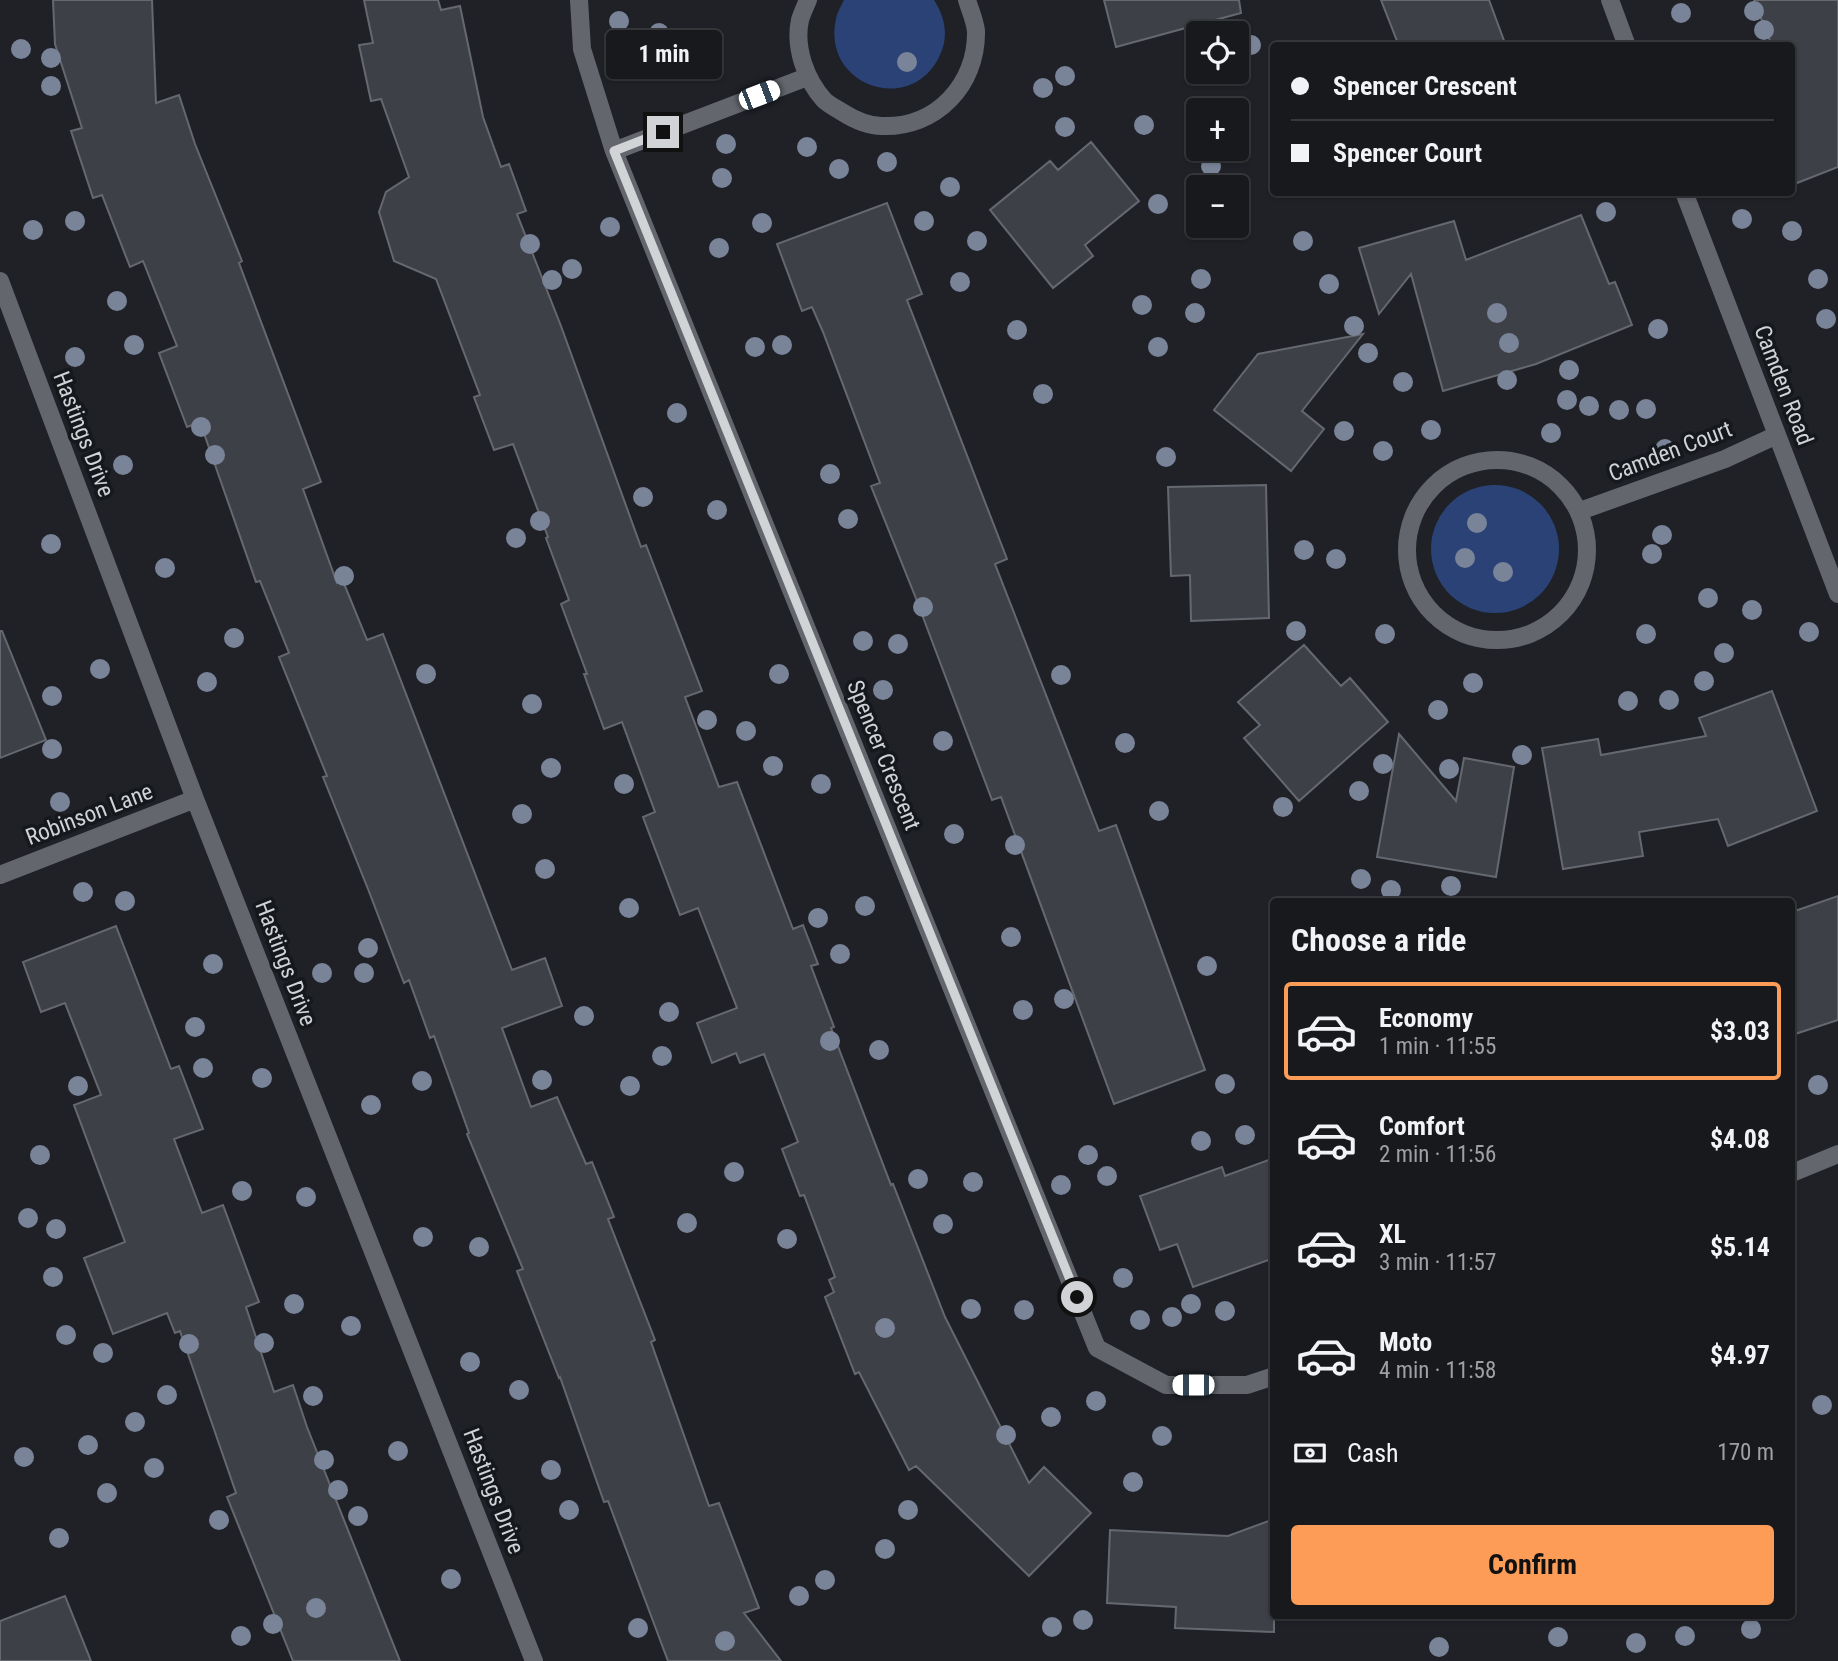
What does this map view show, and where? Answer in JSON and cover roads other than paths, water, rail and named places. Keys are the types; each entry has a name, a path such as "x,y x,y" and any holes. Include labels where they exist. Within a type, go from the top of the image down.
{"street":[{"name":"Spencer Crescent","path":"579,0 582,50 614,151 1097,1348 1166,1385 1247,1385 1270,1377"},
{"path":"808,0 800,22 800,50 807,77 825,102 851,118 881,126 912,123 940,110 961,88 973,60 976,29 967,0"},
{"path":"1610,0 1626,42"},
{"path":"614,151 807,77"},
{"name":"Camden Road","path":"1686,196 1838,594"},
{"name":"Hastings Drive","path":"0,281 195,799 534,1661"},
{"name":"Camden Court","path":"1580,511 1725,459 1777,435"},
{"path":"1506,459 1537,468 1562,485 1580,511 1588,538 1587,567 1577,594 1559,617 1535,633 1507,639 1478,639 1451,628 1429,610 1413,583 1406,554 1410,522 1424,495 1439,481 1447,474 1476,461 1506,459"},
{"name":"Robinson Lane","path":"0,875 195,799"},
{"path":"1795,1172 1838,1154"}]}
